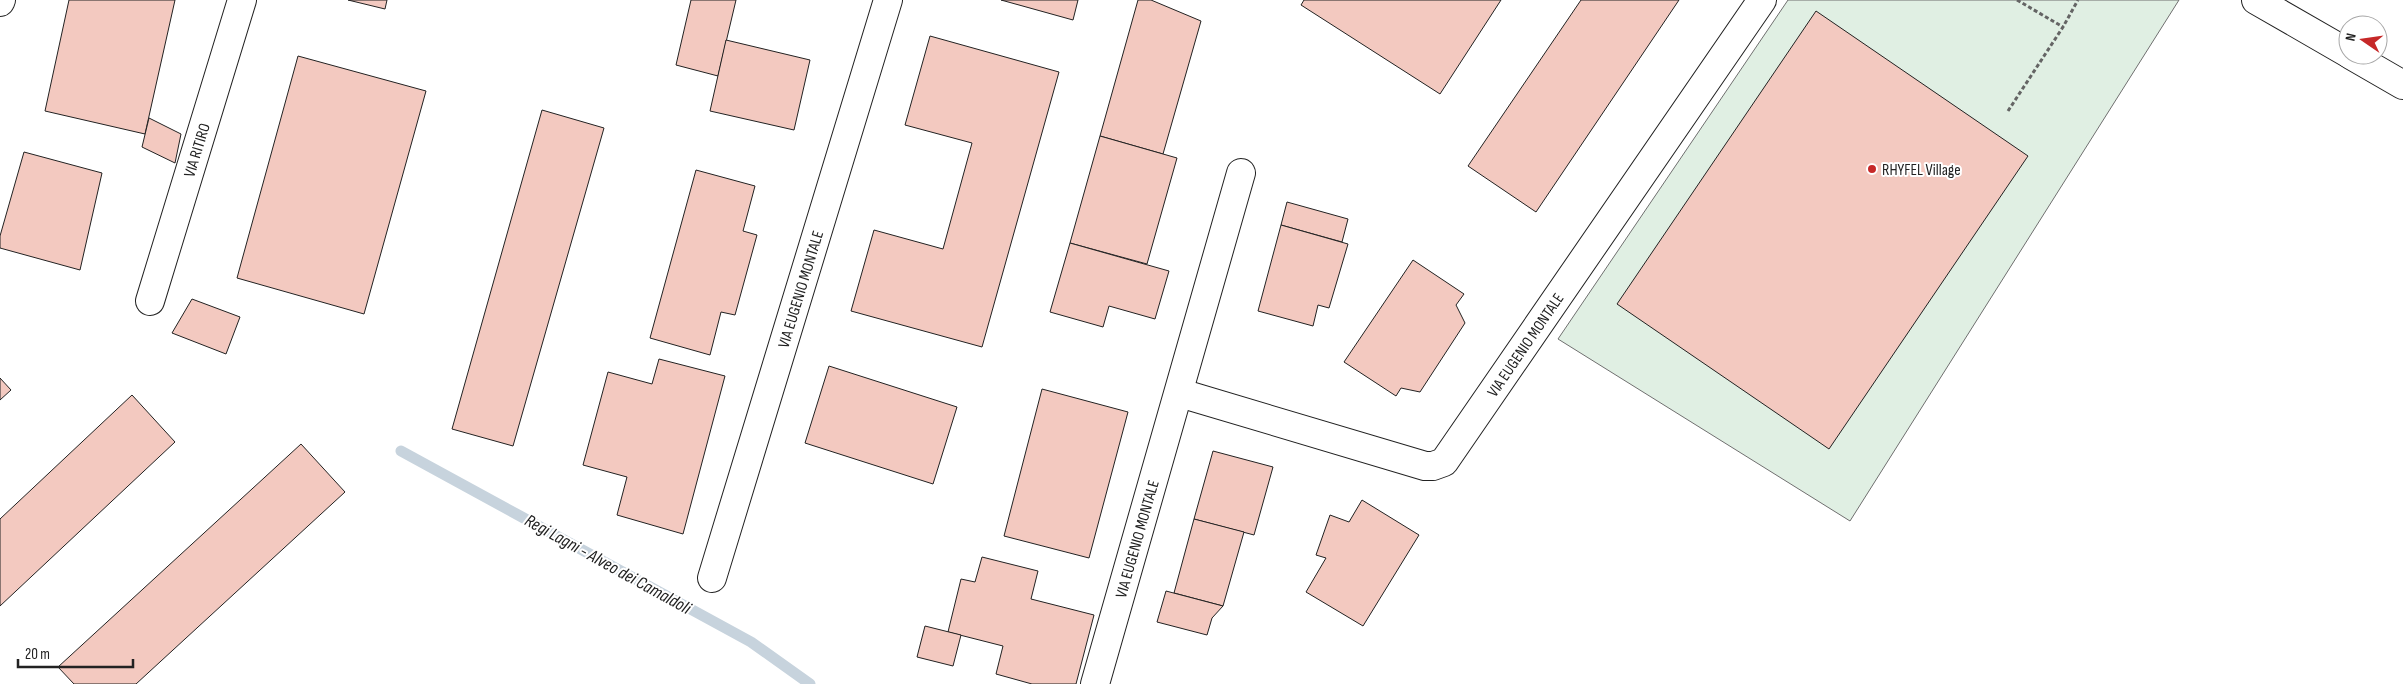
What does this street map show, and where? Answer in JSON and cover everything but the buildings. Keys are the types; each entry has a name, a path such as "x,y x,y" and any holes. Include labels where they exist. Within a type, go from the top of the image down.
{"street":[{"name":"VIA RITIRO","path":"150,301 242,0"},
{"name":"VIA EUGENIO MONTALE","path":"712,578 888,0"},
{"name":"VIA EUGENIO MONTALE","path":"1180,393 1425,466 1433,466 1444,462 1762,0"},
{"path":"2256,0 2338,48"},
{"path":"2368,65 2403,85"},
{"name":"VIA EUGENIO MONTALE","path":"1095,684 1180,393 1241,173"}],"path":[{"path":"2017,0 2063,27"},
{"path":"2008,111 2063,27 2078,0"}],"green space":[{"name":"RHYFEL Village","path":"1788,0 2179,0 1850,521 1558,339"}],"waterway":[{"name":"Regi Lagni - Alveo dei Camaldoli","path":"401,451 751,642 810,684"}],"place":[{"name":"RHYFEL Village","path":"1872,169"}]}
